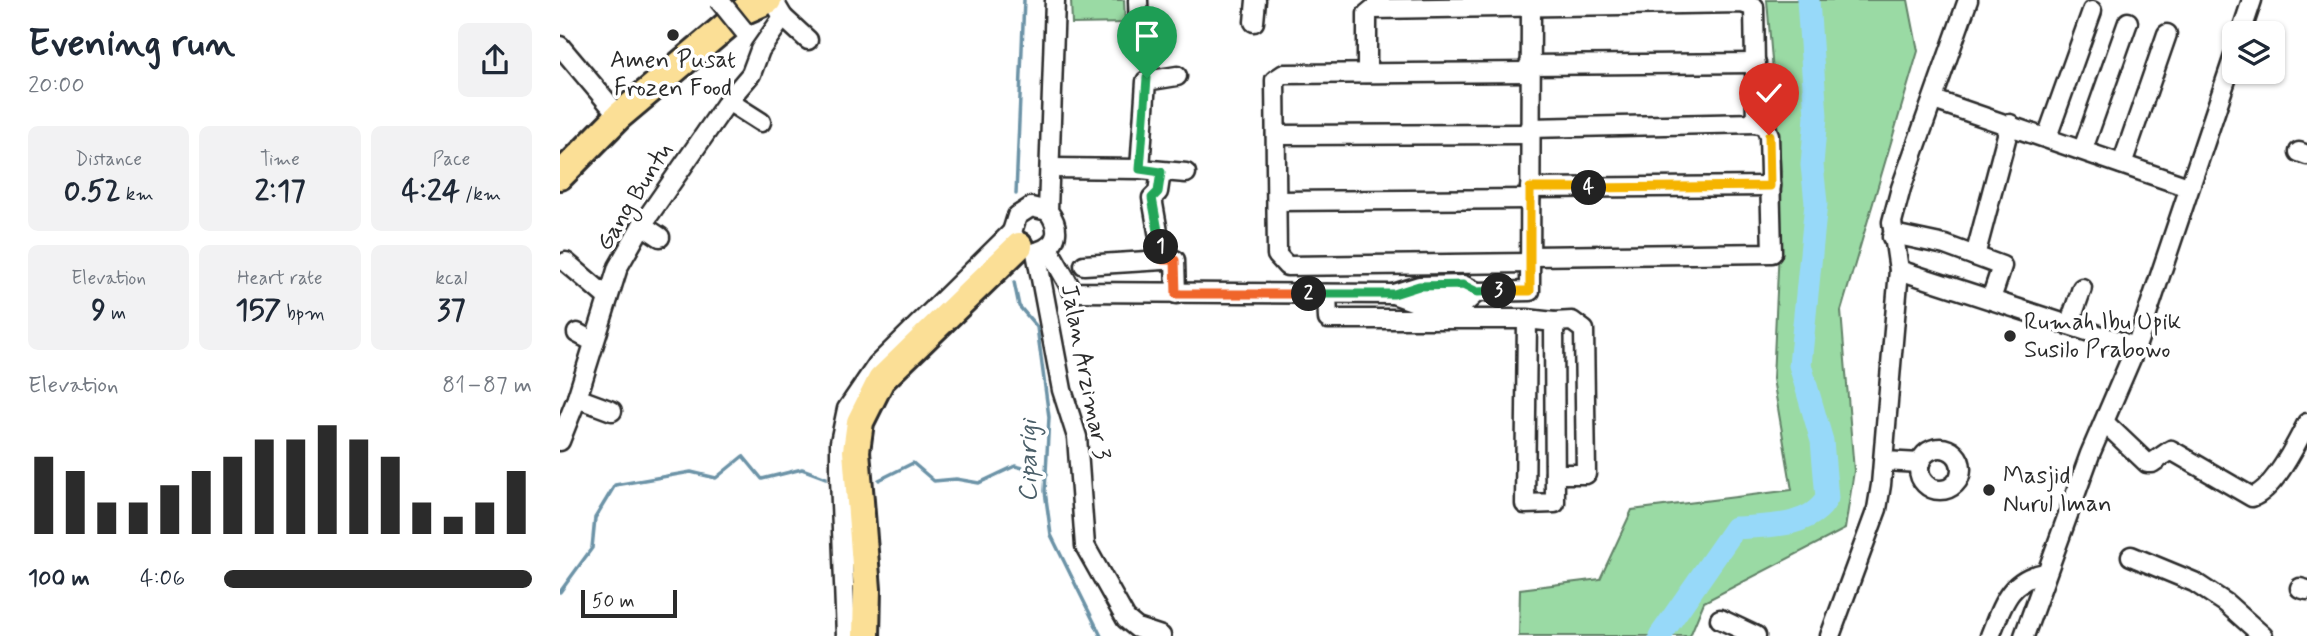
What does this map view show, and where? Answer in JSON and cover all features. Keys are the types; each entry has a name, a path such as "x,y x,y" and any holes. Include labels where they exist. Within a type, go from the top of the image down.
{"highway":[{"path":"564,164 619,116 758,12"},
{"path":"866,636 867,589 856,452 860,422 867,404 881,380 1029,244"}],"street":[{"path":"719,0 758,12 808,40"},
{"path":"758,12 773,0"},
{"path":"846,636 840,442 847,409 877,365 1029,244 1056,237 1056,222 1048,211 1055,0"},
{"path":"1138,0 1139,30"},
{"path":"1254,22 1256,0"},
{"path":"1830,636 1877,509 1884,461 1899,270 1892,237 1892,222 1901,188 1968,0"},
{"path":"2245,21 2252,0"},
{"path":"1048,211 1031,207 1017,216 1029,244 1073,292 1394,294 1418,303 1465,303 1477,292 1530,291 1530,4"},
{"path":"1367,73 1367,14 1373,9 1530,4 1751,5 1755,12 1756,122"},
{"path":"2048,137 2091,10"},
{"path":"758,12 760,50"},
{"name":"Gang Buntu","path":"560,441 578,398 618,267 642,225 728,101 751,74 760,50 758,12"},
{"path":"2083,149 2128,22"},
{"path":"2122,164 2167,34"},
{"path":"560,46 619,116"},
{"path":"1276,135 1530,131 1756,122 1765,126 1769,135 1772,253 1287,266 1277,255 1275,80 1278,76 1756,63"},
{"path":"1140,169 1146,81 1177,76"},
{"path":"2024,636 2090,454 2106,424 2136,347 2224,84"},
{"path":"1934,100 2188,187"},
{"path":"728,101 761,121"},
{"path":"1975,256 2010,124"},
{"path":"1051,168 1140,169 1186,173"},
{"path":"1161,172 1158,192 1152,198 1163,260"},
{"path":"1276,201 1770,186"},
{"path":"642,225 660,237"},
{"path":"1892,237 1945,245 2003,266 1991,299"},
{"name":"Jalan Arzimar 3","path":"1029,244 1062,390 1077,437 1085,546 1132,632 1161,636"},
{"path":"1084,265 1175,260 1176,294"},
{"path":"566,262 608,298"},
{"path":"1899,270 2136,347"},
{"path":"2069,324 2082,288"},
{"path":"1327,294 1328,319 1527,319 1572,321 1584,330 1586,474 1555,474"},
{"path":"1527,319 1525,504 1555,503 1554,321"},
{"path":"577,333 594,342"},
{"path":"578,398 612,411"},
{"path":"2106,424 2147,463 2152,463 2171,450 2252,497 2266,487 2290,455 2307,423"},
{"path":"1884,461 1920,463"},
{"path":"2131,556 2194,582 2226,603 2263,636"},
{"path":"1990,636 2007,596 2029,576 2045,573"},
{"path":"1720,619 1756,636"}],"green space":[{"path":"1071,0 1124,0 1125,23 1072,24"},
{"path":"1767,0 1908,0 1918,51 1841,311 1854,471 1845,529 1704,602 1690,636 1519,636 1520,589 1600,579 1632,510 1792,490 1773,379 1782,182"}],"waterway":[{"name":"Ciparigi","path":"1016,194 1024,0"},
{"path":"1660,636 1735,528 1773,526 1799,520 1820,508 1827,498 1822,441 1800,365 1816,203 1812,165 1816,116 1808,0"},
{"name":"Ciparigi","path":"1014,282 1019,306 1037,327 1049,417 1045,491 1051,535 1101,636"},
{"path":"560,592 592,548 595,518 615,485 691,472 716,478 743,456 762,479 802,469 826,478"},
{"path":"879,480 913,463 934,481 956,479 979,483 1015,466 1047,474"}],"place":[{"name":"Amen Pusat Frozen Food","path":"673,35"},
{"name":"Rumah Ibu Upik Susilo Prabowo","path":"2010,336"},
{"name":"Masjid Nurul Iman","path":"1989,490"}],"route":[{"path":"1147,78 1140,169 1161,172 1158,192 1153,194 1152,198 1163,260 1175,260 1176,294 1394,294 1419,286 1463,285 1477,292 1530,291 1530,188 1770,186 1769,135"}]}
